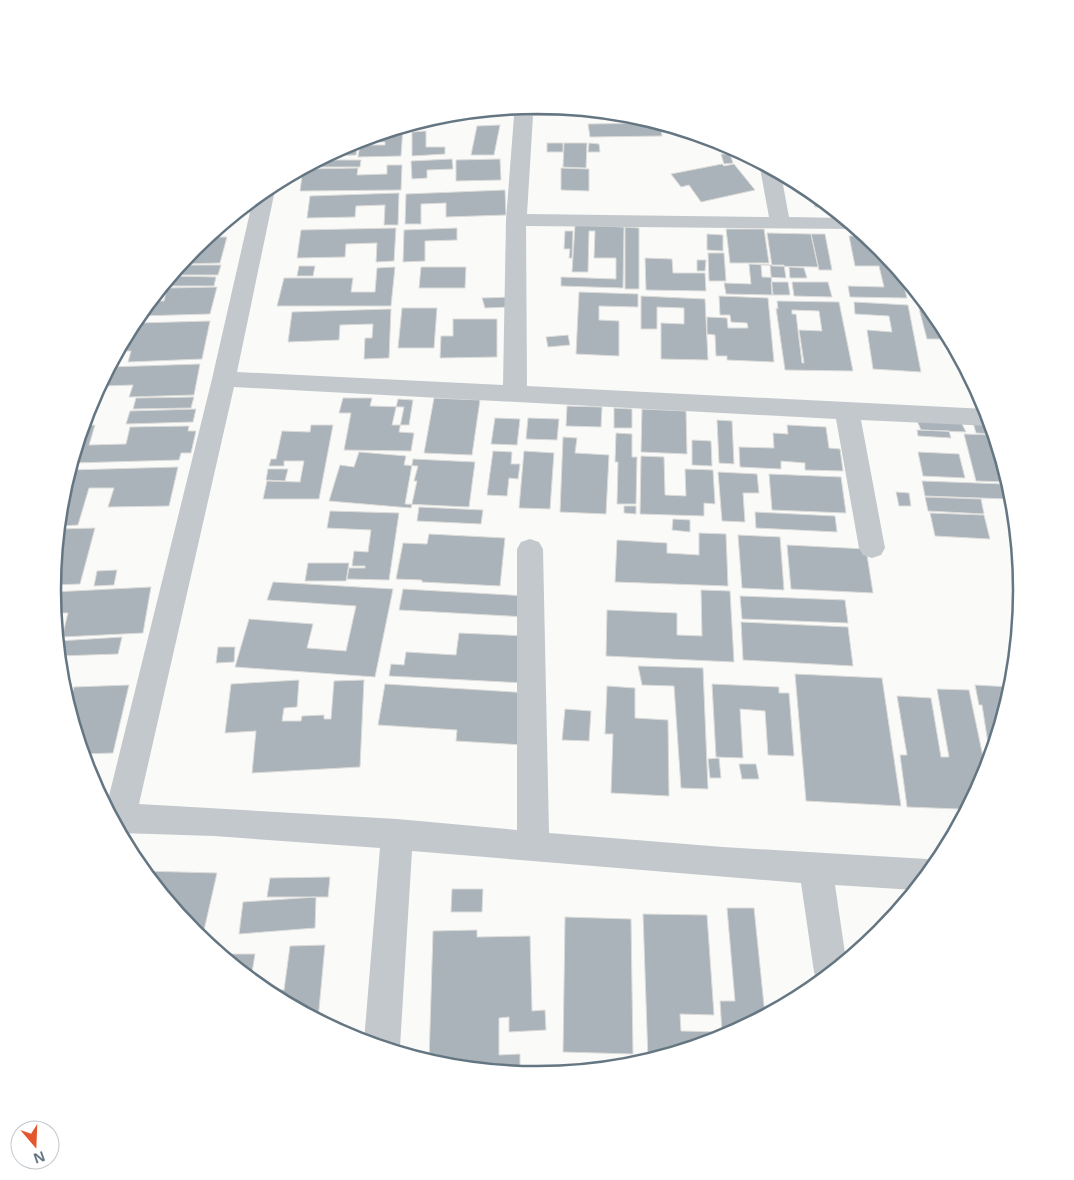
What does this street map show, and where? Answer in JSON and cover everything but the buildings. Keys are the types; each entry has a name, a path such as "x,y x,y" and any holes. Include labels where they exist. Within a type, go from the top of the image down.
{"street":[{"path":"515,394 516,220 524,114"},
{"path":"772,176 780,222"},
{"path":"117,813 224,379 262,202"},
{"path":"516,220 841,224"},
{"path":"224,379 981,418"},
{"path":"846,412 872,548"},
{"path":"530,549 533,846"},
{"path":"119,817 397,834 816,870 918,875"},
{"path":"382,1040 397,834"},
{"path":"816,870 830,965"}]}
